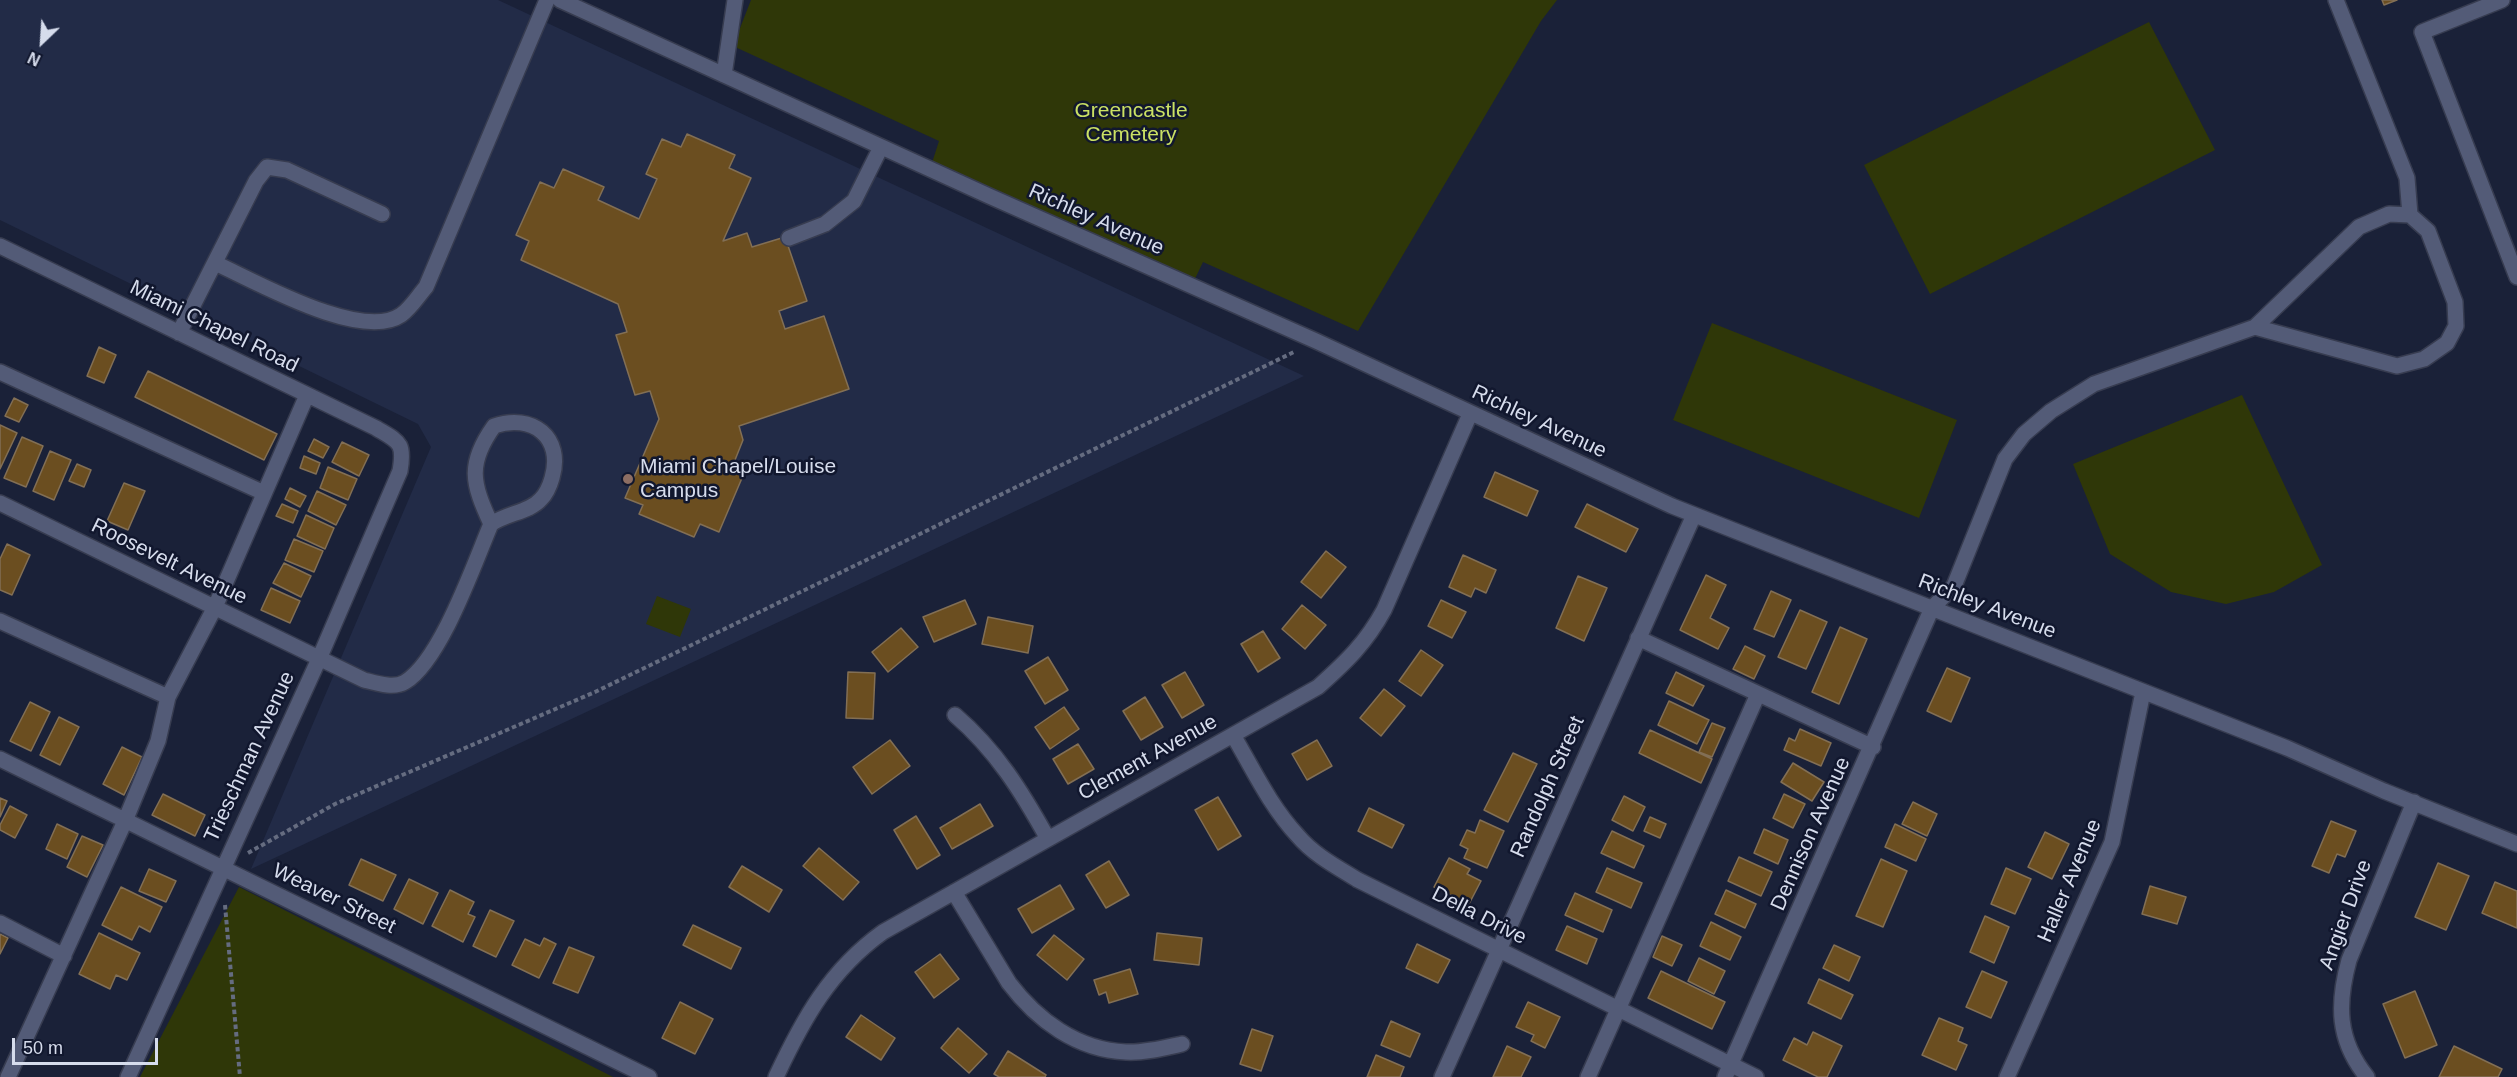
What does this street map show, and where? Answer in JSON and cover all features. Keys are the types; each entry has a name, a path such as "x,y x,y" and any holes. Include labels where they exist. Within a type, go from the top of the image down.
{"street":[{"path":"215,263 329,315 376,322 399,316 426,287 547,0"},
{"name":"Richley Avenue","path":"560,0 880,147 1316,341 1470,414 1694,515 2287,748 2517,844"},
{"path":"724,75 735,0"},
{"path":"2336,0 2407,178 2410,215"},
{"path":"2502,0 2422,32 2517,278"},
{"path":"789,238 825,224 854,201 880,147"},
{"path":"179,333 256,181 267,167 287,170 382,214"},
{"path":"1932,608 1954,586 2005,459 2024,434 2051,411 2094,384 2255,327 2359,227 2389,214 2410,215 2428,231 2455,302 2456,326 2447,344 2424,359 2397,366 2255,327"},
{"name":"Miami Chapel Road","path":"0,246 376,428 398,441 403,453"},
{"path":"0,372 264,493"},
{"path":"8,1077 125,820 158,741 168,697 215,607 307,395"},
{"name":"Clement Avenue","path":"776,1077 814,1005 844,964 883,932 1318,687 1352,657 1365,642 1384,610 1470,414"},
{"path":"509,420 542,430 551,443 556,463 550,483 541,499 526,510 504,515 491,524 478,489 476,456 494,426 509,420"},
{"name":"Trieschman Avenue","path":"128,1077 318,659 400,471 403,453"},
{"name":"Roosevelt Avenue","path":"0,503 364,681 386,685 403,684 429,657 444,630 491,524"},
{"name":"Randolph Street","path":"1442,1077 1694,515"},
{"name":"Dennison Avenue","path":"1728,1071 1873,747 1932,608"},
{"path":"0,621 168,697"},
{"path":"1638,638 1873,747"},
{"name":"Haller Avenue","path":"2007,1077 2112,842 2143,692"},
{"path":"1588,1077 1758,694"},
{"path":"955,716 978,735 1007,771 1019,787 1048,839"},
{"name":"Della Drive","path":"1233,735 1279,813 1298,837 1320,856 1358,880 1618,1010 1728,1071 1756,1077"},
{"name":"Weaver Street","path":"0,759 650,1077"},
{"name":"Angier Drive","path":"2367,1077 2352,1055 2342,1028 2340,1000 2343,979 2414,802"},
{"path":"954,892 1009,983 1019,997 1044,1021 1081,1042 1109,1051 1129,1052 1182,1044"},
{"path":"0,923 64,956"}],"path":[{"path":"222,868 335,804 595,692 1316,341"},
{"path":"225,903 240,1077"}],"shaded area":[{"path":"0,0 498,0 1304,376 251,869 431,447 418,424 0,220"}],"green space":[{"name":"Greencastle Cemetery","path":"751,0 1557,0 1541,21 1358,331 1203,262 1192,285 930,169 939,141 733,46"},
{"path":"2149,22 2215,150 1930,294 1864,165"},
{"path":"1712,323 1957,420 1919,518 1673,420"},
{"path":"2242,395 2322,565 2274,592 2226,604 2171,592 2110,554 2073,464"},
{"path":"657,596 691,609 680,637 646,624"},
{"path":"239,887 613,1077 140,1077"}],"building":[{"path":"2382,0 2397,0 2384,5"},
{"path":"687,134 735,155 729,168 751,178 723,241 747,233 752,247 785,237 807,301 779,311 785,329 824,316 849,389 739,426 743,440 733,465 745,471 719,532 700,524 694,537 639,514 643,505 625,498 659,419 650,391 635,395 616,335 627,332 618,304 521,260 529,241 516,235 540,182 554,188 563,169 604,187 598,200 639,219 657,179 646,174 662,139 681,147"},
{"path":"99,347 116,355 104,383 87,376"},
{"path":"148,371 277,434 264,460 135,397"},
{"path":"14,398 28,405 19,422 5,416"},
{"path":"0,425 17,433 0,469"},
{"path":"22,437 43,446 26,487 4,478"},
{"path":"314,439 329,447 323,458 308,451"},
{"path":"342,442 369,455 359,476 332,462"},
{"path":"50,451 71,460 54,500 33,491"},
{"path":"304,456 320,463 316,474 300,468"},
{"path":"77,464 91,470 84,487 69,481"},
{"path":"328,467 357,479 348,500 320,488"},
{"path":"1495,472 1538,491 1527,516 1484,497"},
{"path":"124,483 145,491 128,530 107,521"},
{"path":"290,488 306,496 300,507 285,499"},
{"path":"317,491 346,505 336,525 308,511"},
{"path":"282,504 298,511 293,523 276,516"},
{"path":"1587,504 1638,529 1626,552 1575,527"},
{"path":"306,515 334,528 325,549 297,536"},
{"path":"294,539 323,551 314,572 285,560"},
{"path":"7,544 30,555 12,595 0,590 0,559"},
{"path":"1326,551 1346,567 1321,598 1301,582"},
{"path":"1463,555 1496,570 1486,593 1475,588 1471,597 1449,587"},
{"path":"284,563 311,576 301,597 273,583"},
{"path":"1706,575 1726,585 1710,618 1729,628 1718,649 1680,630"},
{"path":"1578,576 1607,588 1584,641 1556,628"},
{"path":"271,588 300,601 290,623 261,610"},
{"path":"1771,591 1791,600 1774,637 1754,629"},
{"path":"965,600 976,624 934,642 923,617"},
{"path":"1441,600 1466,612 1452,638 1428,626"},
{"path":"1302,605 1326,625 1305,649 1282,629"},
{"path":"1800,610 1827,622 1806,669 1778,657"},
{"path":"988,617 1033,626 1028,653 982,644"},
{"path":"1840,627 1867,639 1839,704 1812,692"},
{"path":"901,628 918,647 888,672 872,652"},
{"path":"1263,631 1280,658 1258,672 1241,644"},
{"path":"1745,646 1765,656 1754,679 1733,669"},
{"path":"1421,650 1443,665 1421,696 1399,681"},
{"path":"1048,657 1068,690 1045,704 1025,671"},
{"path":"1947,668 1970,678 1951,722 1927,711"},
{"path":"848,672 875,673 873,719 846,718"},
{"path":"1185,672 1204,705 1182,718 1162,685"},
{"path":"1676,672 1704,686 1693,706 1666,693"},
{"path":"1384,689 1405,706 1381,736 1360,718"},
{"path":"1145,697 1163,727 1141,740 1123,711"},
{"path":"1669,701 1709,720 1697,744 1658,725"},
{"path":"30,702 50,712 31,751 10,741"},
{"path":"1064,707 1079,729 1050,749 1035,727"},
{"path":"59,717 79,727 60,765 40,755"},
{"path":"1712,723 1725,728 1712,757 1699,752"},
{"path":"1800,729 1831,743 1821,766 1784,750 1789,738 1795,741"},
{"path":"1650,730 1712,759 1701,783 1639,753"},
{"path":"890,740 910,766 872,794 853,767"},
{"path":"1317,740 1332,766 1307,780 1292,754"},
{"path":"1078,744 1094,769 1068,784 1053,759"},
{"path":"122,747 142,757 124,795 103,784"},
{"path":"1513,753 1537,764 1508,822 1484,810"},
{"path":"1793,763 1824,782 1812,801 1781,782"},
{"path":"163,794 205,815 195,836 152,815"},
{"path":"1784,794 1805,804 1793,828 1773,818"},
{"path":"1624,796 1645,807 1633,831 1612,820"},
{"path":"1218,797 1241,836 1218,850 1195,810"},
{"path":"0,798 7,801 0,817"},
{"path":"1913,802 1937,814 1927,836 1902,824"},
{"path":"980,804 993,826 952,849 940,828"},
{"path":"10,806 27,815 15,838 0,830 0,825"},
{"path":"1369,808 1404,825 1392,848 1358,831"},
{"path":"916,816 940,855 917,869 894,830"},
{"path":"1650,817 1666,824 1660,838 1644,831"},
{"path":"1480,820 1504,831 1487,868 1464,858 1468,849 1460,845 1467,830 1475,833"},
{"path":"2331,821 2356,831 2345,857 2337,854 2329,873 2312,866"},
{"path":"57,824 78,834 67,859 46,849"},
{"path":"1895,824 1926,839 1916,861 1885,847"},
{"path":"1764,829 1788,840 1778,864 1754,853"},
{"path":"1612,831 1644,846 1634,868 1601,853"},
{"path":"2045,832 2069,844 2052,879 2028,867"},
{"path":"82,836 103,845 87,877 67,867"},
{"path":"819,848 859,882 843,900 803,866"},
{"path":"1739,857 1772,872 1761,896 1728,881"},
{"path":"1449,858 1470,869 1467,874 1481,881 1469,904 1434,887"},
{"path":"361,859 396,875 383,901 349,885"},
{"path":"1881,859 1907,871 1883,927 1856,916"},
{"path":"1109,861 1129,895 1106,908 1086,875"},
{"path":"2438,863 2469,876 2446,930 2415,917"},
{"path":"742,866 782,890 769,912 729,887"},
{"path":"1607,868 1642,883 1631,908 1596,892"},
{"path":"2006,868 2031,879 2015,914 1991,904"},
{"path":"149,869 176,881 166,902 139,891"},
{"path":"409,879 438,893 423,924 394,909"},
{"path":"2495,882 2517,891 2517,928 2482,913"},
{"path":"1060,885 1074,909 1032,933 1018,909"},
{"path":"2150,886 2186,897 2177,924 2142,914"},
{"path":"121,887 162,907 150,932 139,926 132,940 102,925"},
{"path":"450,890 474,902 468,914 475,917 463,942 432,926"},
{"path":"1726,890 1756,904 1745,928 1715,914"},
{"path":"1575,893 1612,910 1603,932 1565,915"},
{"path":"490,910 514,921 496,957 473,946"},
{"path":"1985,916 2009,927 1994,963 1970,952"},
{"path":"1711,922 1741,937 1730,960 1700,946"},
{"path":"693,925 741,948 731,969 683,945"},
{"path":"1567,926 1597,939 1587,964 1556,950"},
{"path":"99,933 140,953 127,980 116,975 110,989 79,974"},
{"path":"1157,933 1202,938 1199,965 1154,960"},
{"path":"0,934 8,938 0,954"},
{"path":"1054,935 1084,959 1067,980 1037,955"},
{"path":"1662,936 1682,945 1672,966 1653,957"},
{"path":"544,938 556,944 539,978 512,965 525,939 540,946"},
{"path":"1417,944 1450,960 1438,983 1406,968"},
{"path":"1834,945 1860,957 1849,981 1823,968"},
{"path":"569,947 594,957 578,993 553,983"},
{"path":"940,954 959,979 934,998 915,972"},
{"path":"1699,958 1725,971 1714,994 1688,981"},
{"path":"1130,969 1138,994 1109,1003 1106,992 1099,995 1094,980"},
{"path":"1661,971 1725,1002 1712,1029 1648,998"},
{"path":"1982,971 2007,982 1991,1018 1966,1007"},
{"path":"1819,979 1853,995 1841,1019 1808,1003"},
{"path":"2415,991 2437,1045 2405,1058 2383,1004"},
{"path":"680,1002 713,1019 695,1054 662,1038"},
{"path":"1528,1002 1560,1017 1545,1048 1531,1041 1534,1035 1516,1027"},
{"path":"861,1015 895,1038 881,1060 846,1037"},
{"path":"1939,1018 1963,1028 1958,1041 1967,1045 1956,1070 1922,1055"},
{"path":"1391,1021 1420,1034 1410,1057 1381,1045"},
{"path":"958,1028 987,1054 969,1073 941,1048"},
{"path":"1252,1029 1273,1036 1261,1071 1240,1064"},
{"path":"1813,1032 1842,1046 1827,1077 1818,1077 1783,1060 1794,1038 1807,1045"},
{"path":"1507,1046 1531,1057 1521,1077 1493,1077"},
{"path":"2454,1046 2502,1069 2498,1077 2439,1077"},
{"path":"1008,1051 1046,1075 1045,1077 999,1077 994,1074"},
{"path":"1376,1055 1404,1067 1400,1077 1367,1077"}],"place":[{"name":"Miami Chapel/Louise Campus","path":"628,479"}]}
